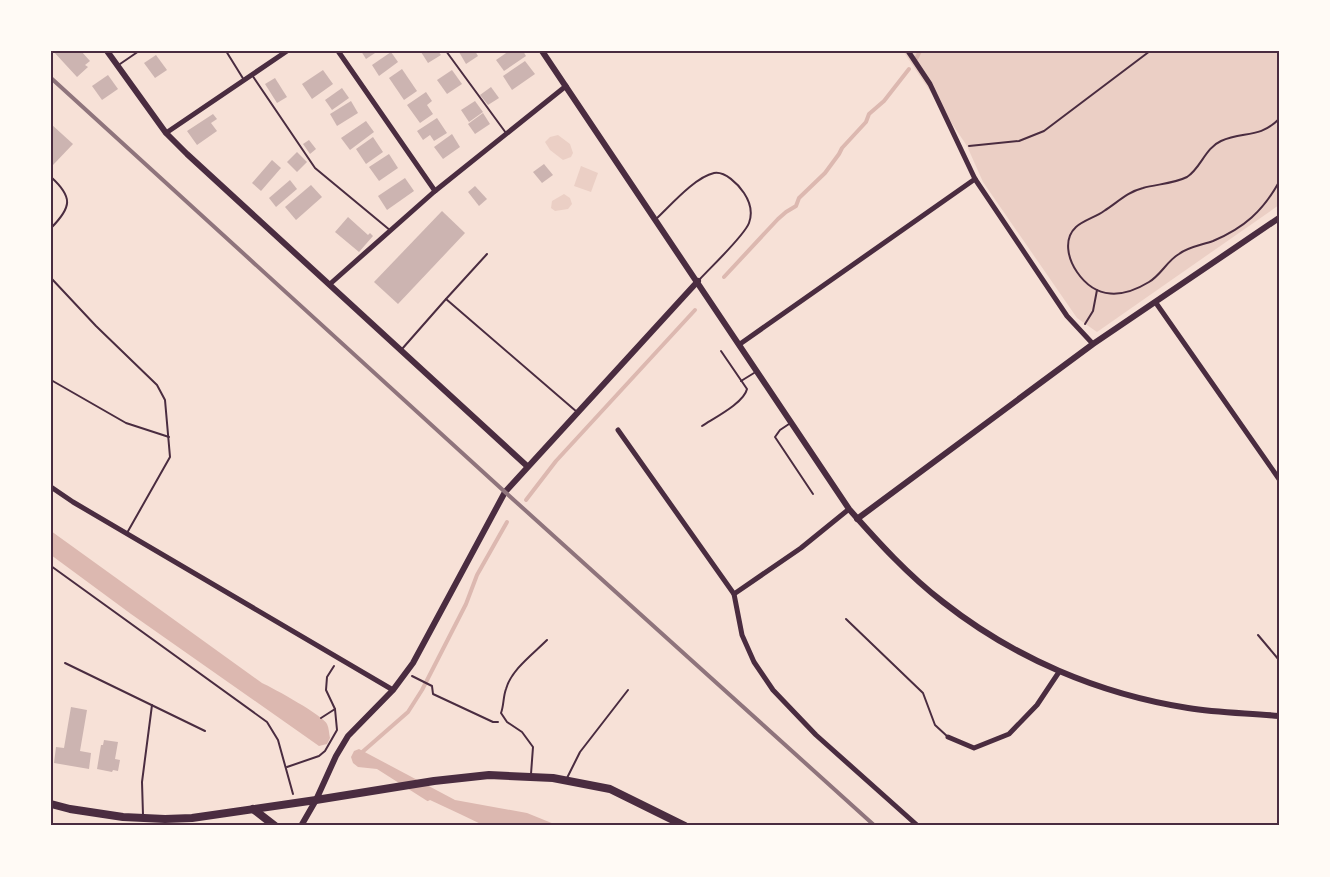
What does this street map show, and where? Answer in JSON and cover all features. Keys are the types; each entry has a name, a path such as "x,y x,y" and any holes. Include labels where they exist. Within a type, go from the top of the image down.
{"main road":[{"path":"51,804 89,812 143,818 192,818 390,789 434,780 489,775 566,780 610,789 685,826"},
{"path":"253,809 274,826"}],"street":[{"path":"107,51 166,133 527,466"},
{"path":"166,133 287,51"},
{"path":"338,51 435,191"},
{"path":"542,51 849,509 893,558 943,602 994,637 1059,672 1120,693 1188,708 1279,716"},
{"path":"908,51 930,84 975,179 1067,316 1093,344"},
{"path":"330,284 435,191 566,86"},
{"path":"740,344 975,179"},
{"path":"857,519 1093,344 1279,218"},
{"path":"301,826 348,736 393,690 413,663 499,501 527,466 698,282"},
{"path":"1156,303 1279,479"},
{"path":"618,430 734,594 742,635 754,662 773,690 816,735 918,826"},
{"path":"51,487 126,534 393,690"},
{"path":"734,594 801,548 849,509"},
{"path":"948,736 974,748 1010,734 1037,705 1059,672"}],"lane":[{"path":"117,66 139,51"},
{"path":"226,51 244,80"},
{"path":"446,51 506,134"},
{"path":"252,75 315,168 391,231"},
{"path":"656,219 703,178 714,173 723,174 742,190 749,201 751,213 748,225 739,238 698,282"},
{"path":"51,177 64,189 67,201 65,213 51,228"},
{"path":"401,349 487,254"},
{"path":"51,278 96,326 157,385 165,400 170,457 126,534"},
{"path":"446,299 577,412"},
{"path":"702,426 741,400 746,393 747,389 722,351"},
{"path":"741,381 757,371"},
{"path":"51,380 126,423 169,437"},
{"path":"791,422 775,437 813,494"},
{"path":"846,619 923,693 935,725 948,736"},
{"path":"1258,635 1279,660"},
{"path":"530,777 533,747 522,732 507,722 501,713 506,688 518,669 546,640"},
{"path":"65,663 205,731"},
{"path":"566,780 580,752 628,690"},
{"path":"143,818 142,782 152,705"}],"path":[{"path":"960,148 984,143 1019,141 1044,131 1150,51"},
{"path":"1279,119 1262,132 1220,141 1212,147 1189,175 1182,179 1129,193 1107,210 1078,225 1071,233 1068,243 1070,258 1081,278 1097,290 1125,294 1153,279 1180,253 1220,238 1253,217 1265,204 1279,182"},
{"path":"1081,331 1092,311 1097,290"},
{"path":"51,566 267,722 278,740 287,767 294,802"},
{"path":"287,767 319,756 325,751 337,730 335,709 326,690 327,677 339,658"},
{"path":"419,680 432,686 433,694 493,722 507,722"},
{"path":"321,718 335,709"}],"shaded area":[{"path":"903,51 1279,51 1279,205 1097,332 1077,318 983,182 967,146"},
{"path":"558,135 570,144 573,153 571,157 563,160 550,150 545,142 550,137"},
{"path":"581,166 598,173 591,192 574,186"},
{"path":"564,194 570,198 572,204 568,209 555,211 551,208 552,201"},
{"path":"51,531 262,683 324,720 328,726 330,738 327,744 319,746 51,555"},
{"path":"359,749 455,800 527,813 559,826 479,826 432,804 377,769 358,767 353,763 351,757 354,751"}],"pier":[{"path":"430,800 485,826 472,826 424,803"}],"building":[{"path":"53,51 81,51 90,61 85,65 88,67 77,77"},
{"path":"361,51 378,51 366,59"},
{"path":"438,51 441,55 428,63 421,52"},
{"path":"460,51 475,51 478,56 466,64"},
{"path":"509,51 523,51 526,56 504,71 496,60"},
{"path":"391,52 398,62 379,76 372,65"},
{"path":"156,55 167,70 155,78 144,63"},
{"path":"525,61 535,74 512,90 503,76"},
{"path":"402,69 417,91 404,100 389,78"},
{"path":"323,70 333,84 312,99 302,84"},
{"path":"452,70 462,84 447,94 437,80"},
{"path":"108,75 118,89 102,100 92,86"},
{"path":"275,78 287,97 277,103 265,84"},
{"path":"491,87 499,98 488,105 480,95"},
{"path":"342,88 349,98 332,110 325,100"},
{"path":"426,92 432,101 427,105 433,114 420,123 407,105"},
{"path":"351,101 358,113 337,126 330,114"},
{"path":"475,101 483,112 469,122 461,110"},
{"path":"483,113 490,124 475,134 468,124"},
{"path":"213,114 217,119 211,123 217,131 197,145 187,131"},
{"path":"437,118 447,133 434,141 430,135 423,140 417,131"},
{"path":"366,121 374,132 350,150 341,138"},
{"path":"51,124 73,144 53,165 51,163"},
{"path":"452,134 460,147 443,159 434,147"},
{"path":"373,137 383,152 366,164 356,149"},
{"path":"309,140 316,149 310,154 303,144"},
{"path":"297,152 307,162 297,172 287,162"},
{"path":"389,154 398,168 379,181 369,167"},
{"path":"272,160 281,168 261,191 252,183"},
{"path":"544,164 553,175 542,183 533,172"},
{"path":"405,178 414,191 387,210 378,196"},
{"path":"290,180 297,189 276,207 269,198"},
{"path":"311,185 322,197 296,220 285,207"},
{"path":"475,186 487,199 479,206 468,192"},
{"path":"442,211 465,233 398,304 374,282"},
{"path":"348,217 368,235 370,233 373,236 359,252 335,232"},
{"path":"71,707 87,710 80,751 91,753 89,769 54,763 56,747 64,748"},
{"path":"104,740 118,742 115,759 120,760 118,771 97,769"}],"waterway":[{"path":"916,59 920,51"},
{"path":"724,277 778,219 796,206 799,198 825,173 842,148 866,122 869,114 884,101 909,69"},
{"path":"526,500 556,461 695,310"},
{"path":"360,754 408,712 422,690 466,604 477,575 507,522"}],"railway":[{"path":"51,78 875,826"}]}
